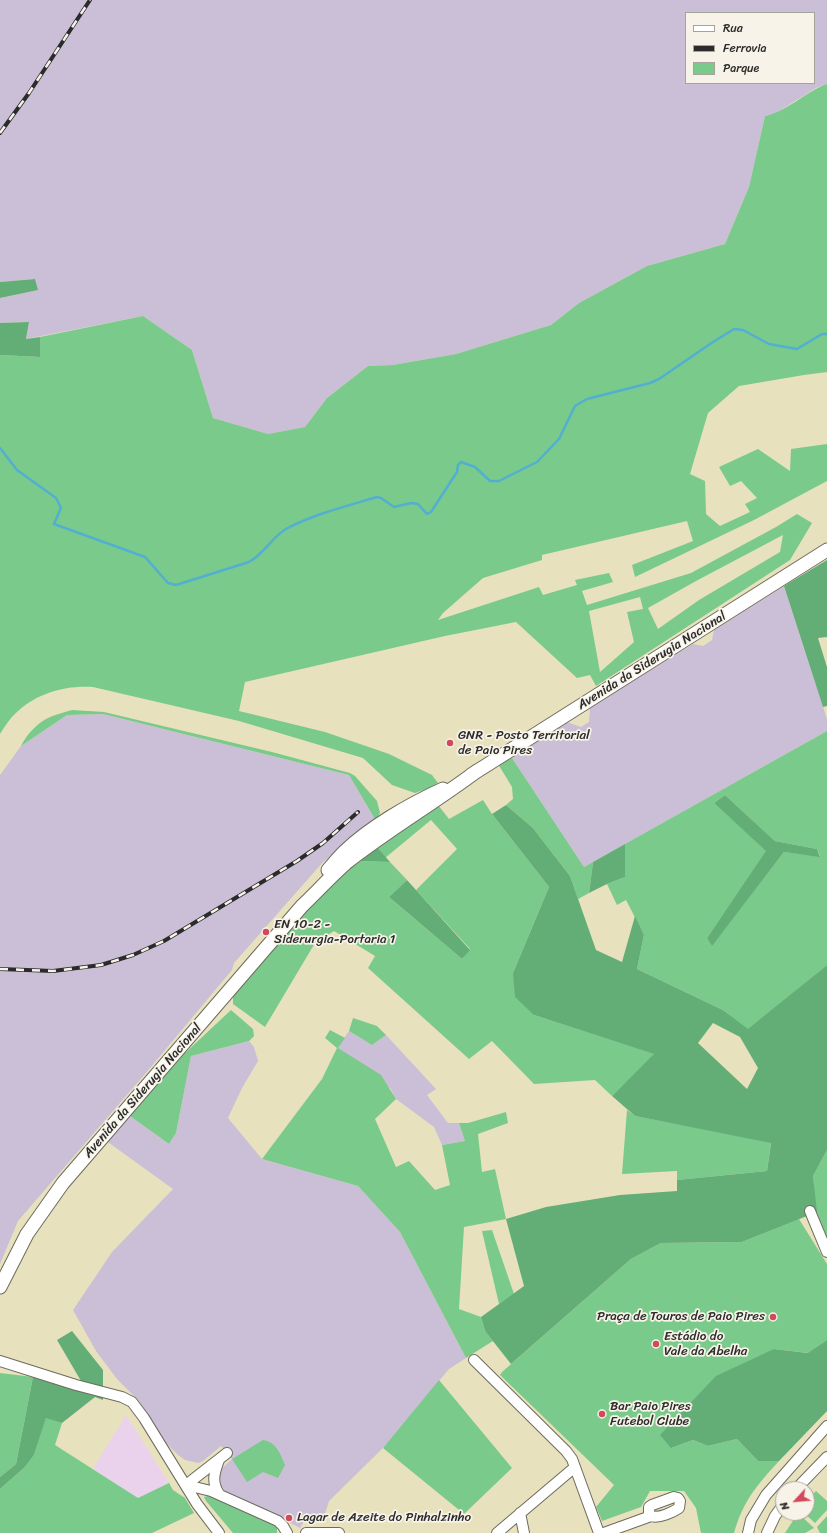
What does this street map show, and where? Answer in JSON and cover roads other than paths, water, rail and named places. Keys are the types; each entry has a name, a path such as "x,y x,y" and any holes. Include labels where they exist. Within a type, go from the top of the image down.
{"main road":[{"name":"Avenida da Siderugia Nacional","path":"0,1287 27,1234 63,1183 302,906 345,864 388,832 442,797 477,771 827,550"}],"street":[{"path":"810,1211 827,1252"},
{"path":"474,1360 572,1459 599,1533"},
{"path":"1,1361 76,1385 122,1396 132,1402 144,1418 198,1504 219,1533"},
{"path":"748,1533 751,1520 766,1495 827,1426"},
{"path":"186,1485 223,1456 213,1476 216,1490 220,1495"},
{"path":"804,1481 827,1457"},
{"path":"497,1533 575,1467"},
{"path":"186,1485 220,1495 278,1521 287,1533"},
{"path":"198,1504 202,1494 207,1490"},
{"path":"520,1514 524,1533"},
{"path":"604,1533 651,1516"},
{"path":"767,1533 775,1516"},
{"path":"306,1533 340,1533"}],"waterway":[{"path":"0,448 17,470 56,498 61,508 54,524 145,557 168,583 176,585 249,562 259,555 276,536 286,529 319,515 377,497 394,507 411,503 418,504 427,514 431,512 457,472 458,465 461,462 475,467 490,481 499,481 537,462 559,439 575,406 587,399 650,383 659,379 734,329 743,330 769,344 797,349 822,334 827,334"}],"railway":[{"path":"0,133 29,93 90,0"},
{"path":"0,969 53,971 101,965 133,955 164,941 297,861 323,843 358,812"}],"place":[{"name":"GNR - Posto Territorial de Paio Pires","path":"450,743"},
{"name":"EN 10-2 - Siderurgia-Portaria 1","path":"266,932"},
{"name":"Praça de Touros de Paio Pires","path":"773,1317"},
{"name":"Estádio do Vale da Abelha","path":"656,1344"},
{"name":"Bar Paio Pires Futebol Clube","path":"602,1414"},
{"name":"Lagar de Azeite do Pinhalzinho","path":"289,1518"}]}
